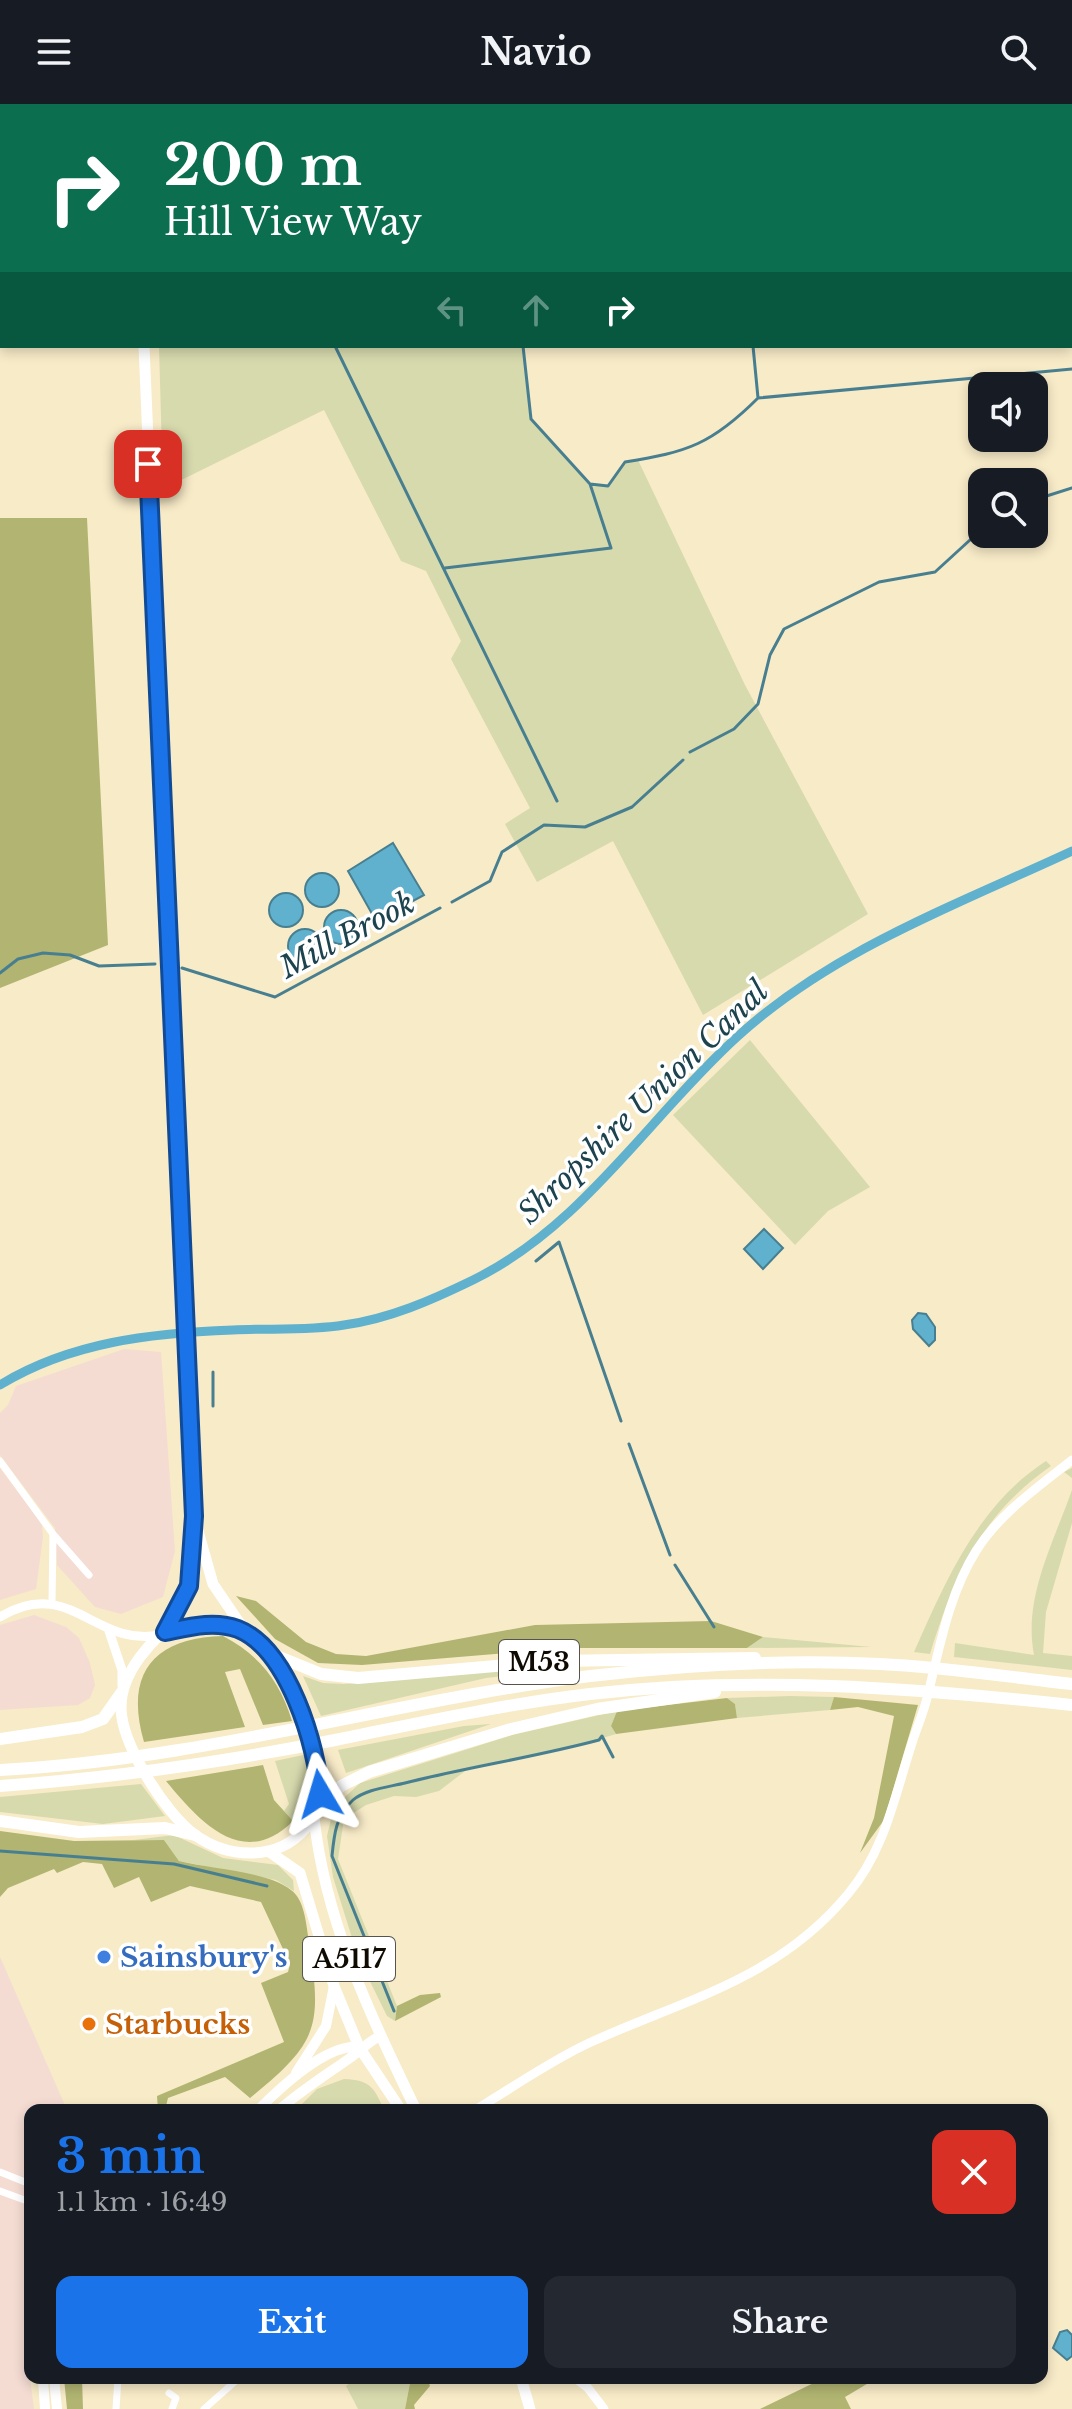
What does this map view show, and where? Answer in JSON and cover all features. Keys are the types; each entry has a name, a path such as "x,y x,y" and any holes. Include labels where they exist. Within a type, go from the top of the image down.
{"highway":[{"name":"M53","path":"267,1652 321,1674 358,1678 583,1660 686,1656 906,1666 1072,1684"},
{"name":"M53","path":"0,1770 115,1761 330,1724 463,1696 590,1677 815,1662"},
{"name":"M53","path":"0,1786 117,1776 335,1740 466,1712 591,1693 697,1685 903,1687 1072,1705"},
{"name":"M53","path":"314,1816 341,1786 369,1772 511,1729 597,1709 786,1685"},
{"path":"0,1739 82,1727 103,1719 122,1691"},
{"path":"0,1821 79,1832 165,1828 195,1835"}],"main road":[{"path":"144,348 194,1516 189,1586 163,1634 136,1663 122,1691 124,1729 142,1765 171,1809 195,1835 236,1852 271,1853 290,1843 314,1816 320,1794 314,1751 304,1719 267,1652 248,1635 213,1584 194,1516"},
{"path":"163,1634 217,1625 248,1635"},
{"name":"A5117","path":"314,1816 331,1909 366,2008 413,2104"},
{"name":"A5117","path":"271,1853 291,1864 307,1888 334,1986 359,2047 397,2104"},
{"path":"264,2104 294,2075 326,2026 334,1986"},
{"path":"286,2104 309,2084 352,2057 359,2047 380,2036"},
{"path":"294,2075 346,2046 359,2047"},
{"path":"43,2384 45,2409"},
{"path":"55,2384 57,2409"},
{"path":"527,2384 530,2409"}],"street":[{"path":"485,2104 588,2044 715,1993 770,1962 813,1931 849,1893 875,1853 894,1810 924,1715 945,1621 976,1551 1012,1508 1072,1460"},
{"path":"0,1461 53,1534 89,1575"},
{"path":"52,1602 53,1534"},
{"path":"0,1617 17,1606 52,1602 87,1614 109,1631 143,1639 163,1634"},
{"path":"109,1631 122,1670 122,1691"},
{"path":"0,2172 24,2182"},
{"path":"0,2191 24,2200"},
{"path":"116,2409 118,2384"},
{"path":"204,2409 232,2384"},
{"path":"583,2384 604,2409"},
{"path":"169,2393 176,2398 172,2409"}],"shaded area":[{"path":"124,1349 161,1352 175,1551 163,1597 121,1614 95,1607 57,1565 55,1528 0,1455 0,1413 8,1405 16,1386"},
{"path":"0,1468 42,1524 43,1537 36,1589 0,1600"},
{"path":"34,1615 66,1627 79,1638 95,1685 90,1698 78,1705 0,1710 0,1625"},
{"path":"0,1957 64,2104 24,2104 24,2384 31,2384 34,2409 0,2409"}],"green space":[{"path":"159,348 523,348 531,419 590,484 608,485 625,462 638,460 745,685 868,914 703,1015 613,841 537,882 505,824 530,808 451,659 461,641 426,571 401,561 324,410 163,489"},
{"path":"0,518 87,518 108,945 0,988"},
{"path":"750,1040 870,1187 828,1211 795,1245 673,1115"},
{"path":"1046,1461 1051,1466 1006,1505 973,1549 949,1598 930,1654 914,1652 966,1546 1001,1499"},
{"path":"1072,1490 1072,1523 1046,1612 1043,1653 1072,1656 1072,1670 954,1657 955,1643 1034,1655 1032,1634 1036,1592"},
{"path":"236,1596 256,1601 306,1642 336,1654 366,1656 535,1625 711,1621 763,1637 747,1648 566,1648 362,1665 318,1663 275,1639"},
{"path":"223,1636 236,1643 266,1671 281,1694 292,1721 263,1725 240,1669 225,1672 245,1727 144,1742 138,1697 150,1664 162,1652 179,1644"},
{"path":"763,1637 871,1647 747,1648"},
{"path":"547,1666 548,1671 486,1678 321,1716 303,1676 323,1683 344,1684"},
{"path":"834,1697 830,1710 737,1718 735,1704 727,1698"},
{"path":"834,1697 918,1705 884,1820 860,1853 874,1818 894,1716 858,1707 830,1710"},
{"path":"727,1698 735,1704 737,1718 616,1734 611,1726 617,1711"},
{"path":"617,1711 611,1726 616,1734 576,1746 469,1768 439,1791 416,1797 394,1796 366,1805 344,1819 338,1859 397,2006 395,2021 387,2016 358,1957 333,1877 327,1836 334,1807 360,1783 512,1735"},
{"path":"491,1724 346,1773 338,1750 464,1726"},
{"path":"308,1754 307,1799 293,1821 284,1811 289,1804 275,1761"},
{"path":"263,1765 274,1800 293,1821 275,1835 257,1841 240,1841 223,1835 193,1811 166,1781"},
{"path":"141,1784 165,1816 103,1824 0,1812 0,1797"},
{"path":"0,1831 74,1841 164,1840 179,1861 254,1875 281,1884 296,1894 304,1913 315,1994 310,2031 290,2062 250,2098 225,2077 168,2098 166,2104 158,2104 157,2096 284,2042 261,1983 288,1972 290,1964 261,1902 190,1886 151,1902 139,1877 114,1888 102,1864 83,1862 57,1873 54,1869 8,1888 0,1897"},
{"path":"174,1835 223,1858 278,1865 293,1880 294,1891 276,1880 179,1861 164,1840 134,1840"},
{"path":"440,1993 441,1997 395,2021 397,2006 420,1995"},
{"path":"344,2079 360,2081 370,2086 381,2104 302,2104 317,2089"},
{"path":"65,2384 82,2384 83,2409 67,2409"},
{"path":"410,2384 405,2409 358,2409 346,2386"},
{"path":"410,2384 429,2384 414,2405 415,2409 405,2409"},
{"path":"812,2384 867,2384 845,2397 851,2409 760,2409"}],"water":[{"path":"393,843 424,895 376,921 348,871"},
{"path":"322,873 334,878 339,890 334,902 322,907 310,902 305,890 310,878"},
{"path":"286,893 298,898 303,910 298,922 286,927 274,922 269,910 274,898"},
{"path":"341,910 353,915 358,927 353,939 341,944 329,939 324,927 329,915"},
{"path":"305,929 317,934 322,946 317,958 305,963 293,958 288,946 293,934"},
{"path":"764,1229 783,1248 763,1269 744,1249"},
{"path":"918,1313 926,1314 935,1327 935,1340 929,1346 913,1329 912,1320"},
{"path":"1067,2330 1072,2335 1072,2356 1067,2360 1053,2348 1060,2332"}],"waterway":[{"path":"336,348 557,801"},
{"path":"445,568 611,548 590,484 531,419 523,348"},
{"path":"590,484 608,486 625,462 698,444 742,414 758,398 753,348"},
{"path":"758,398 1072,369"},
{"name":"Mill Brook","path":"1048,496 1072,488"},
{"name":"Mill Brook","path":"690,752 734,729 758,704 770,655 784,629 879,582 935,572 968,542"},
{"name":"Mill Brook","path":"452,902 490,881 502,852 544,825 585,827 632,807 683,760"},
{"name":"Shropshire Union Canal","path":"0,1385 55,1359 112,1342 172,1334 316,1328 361,1322 410,1308 473,1280 512,1258 581,1201 705,1068 774,1006 854,954 1072,851"},
{"name":"Mill Brook","path":"182,968 275,997 440,908"},
{"name":"Mill Brook","path":"0,973 18,959 43,953 70,955 99,966 155,964"},
{"path":"536,1261 559,1242 621,1421"},
{"path":"213,1372 213,1406"},
{"path":"629,1444 670,1555"},
{"path":"675,1565 714,1627"},
{"path":"394,2011 332,1856 337,1826 347,1806 358,1796 378,1789 575,1746 599,1740 602,1736 613,1757"},
{"path":"0,1851 174,1864 267,1886"}],"place":[{"name":"Sainsbury's","path":"104,1957"},
{"name":"Starbucks","path":"89,2024"}],"route":[{"path":"148,464 194,1516 189,1586 165,1632 196,1625 217,1625 237,1629 258,1642 288,1687 304,1719 314,1751 320,1794"}]}
